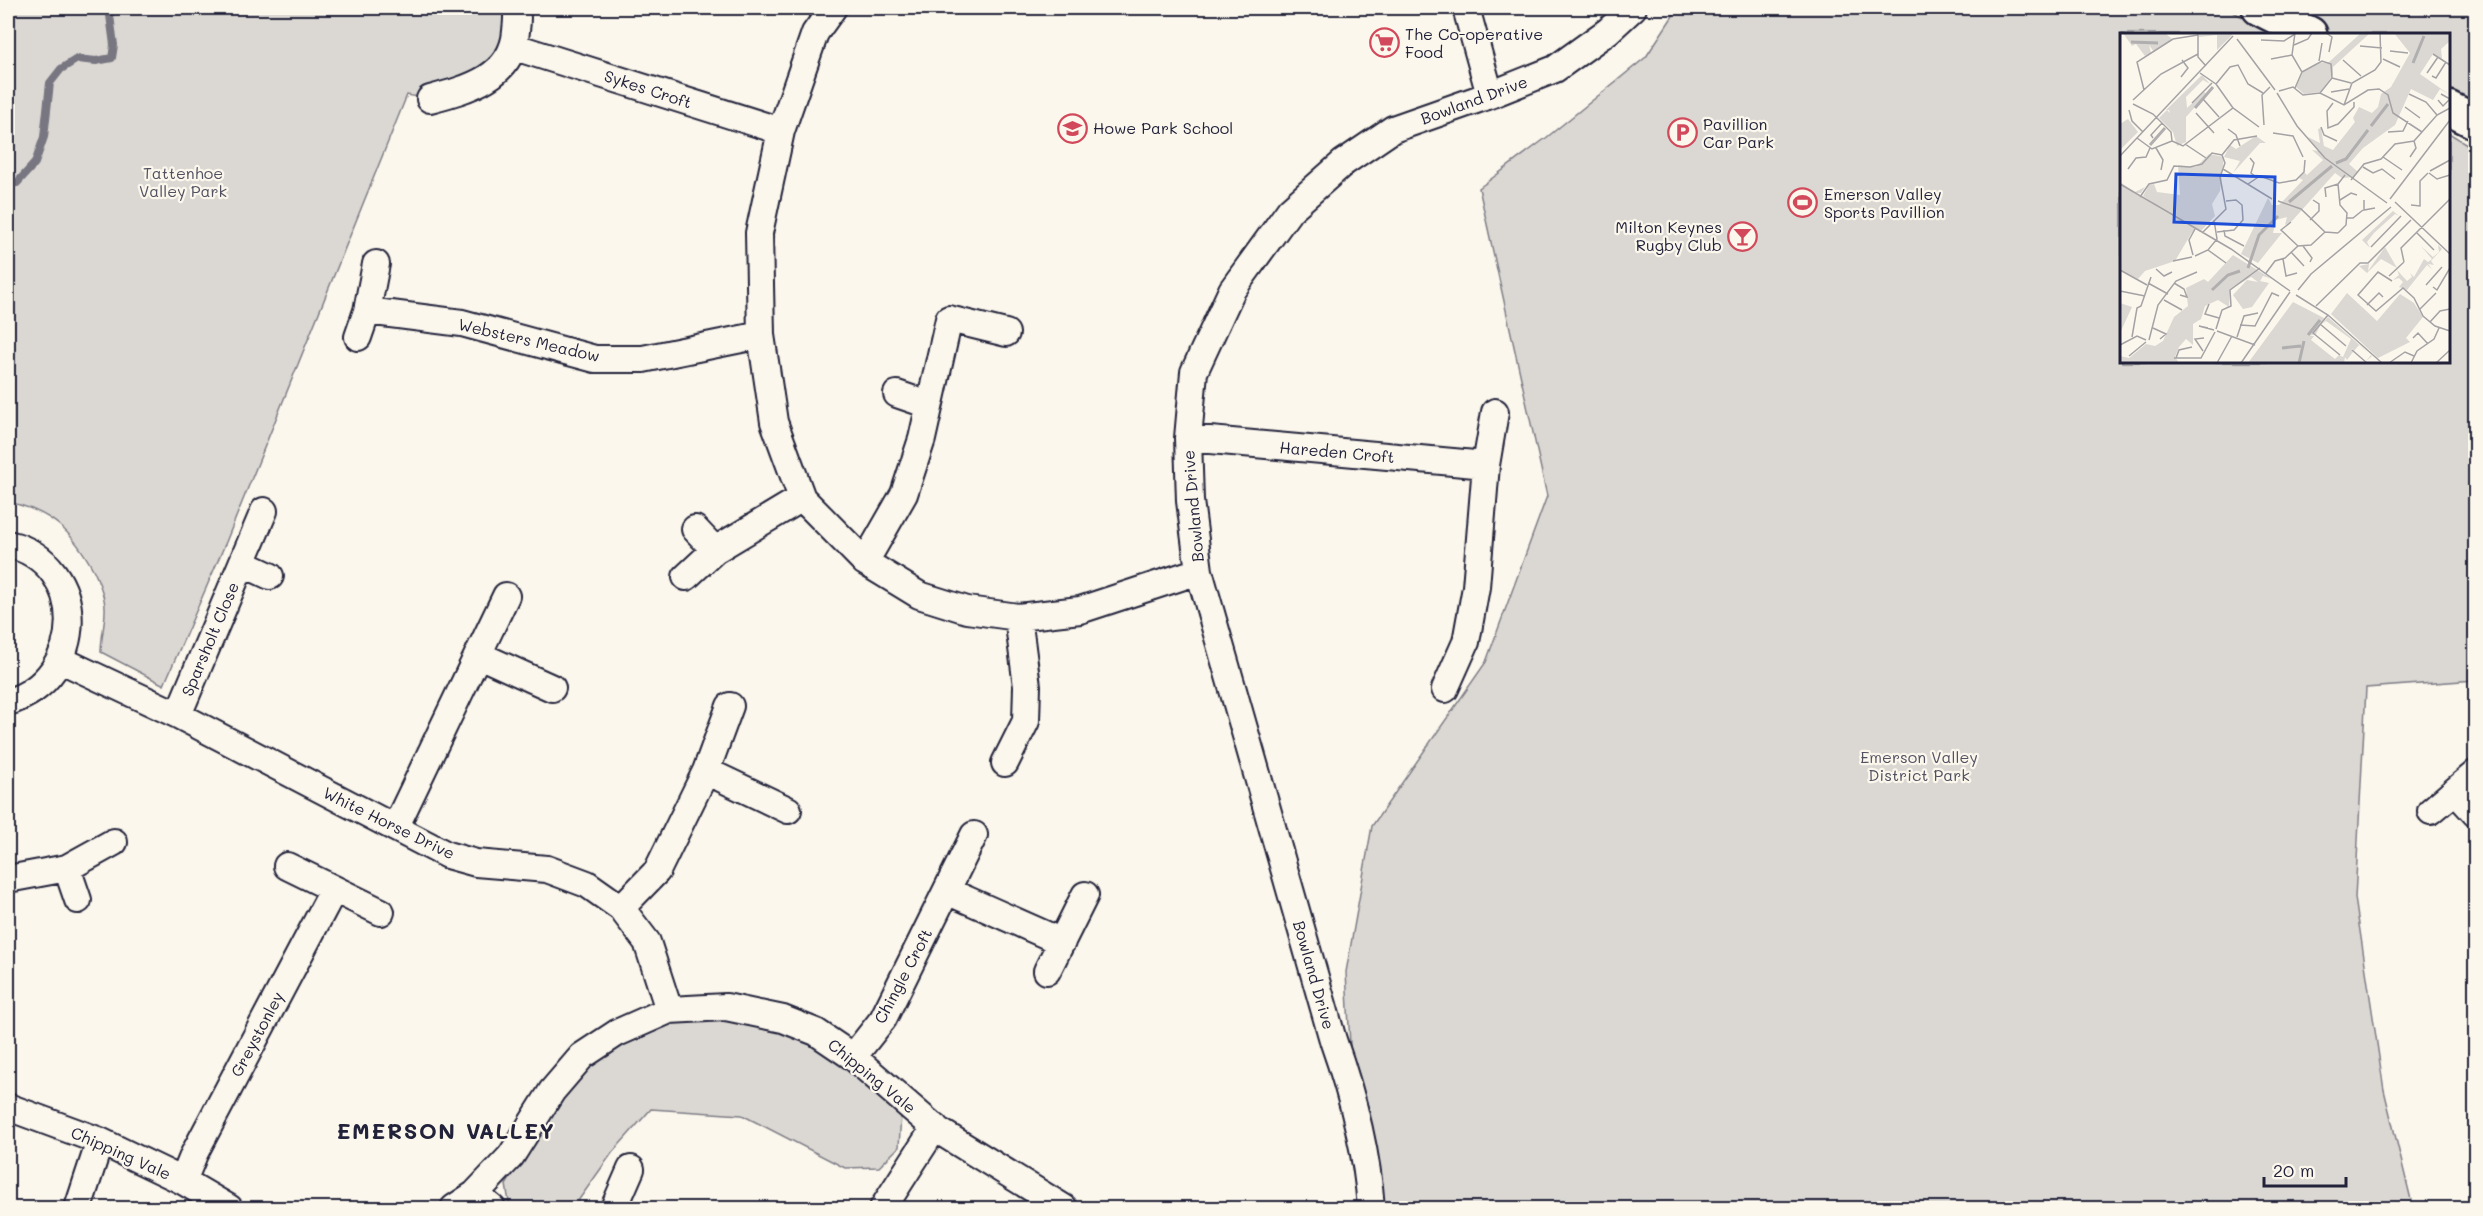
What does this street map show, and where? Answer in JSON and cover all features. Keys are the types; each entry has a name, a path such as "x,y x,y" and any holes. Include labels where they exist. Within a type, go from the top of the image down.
{"street":[{"path":"430,99 461,91 486,79 504,64 515,47 516,8"},
{"path":"833,8 816,33 781,131 759,233 761,335 774,423 802,498 865,562 919,595 967,610 1018,617 1080,610 1199,571"},
{"path":"1466,8 1490,95"},
{"name":"Bowland Drive","path":"1371,1209 1369,1174 1345,1077 1332,1040 1199,571 1190,501 1188,438 1194,372 1232,290 1290,210 1343,163 1394,129 1555,69 1608,31 1633,8"},
{"path":"2259,8 2308,33"},
{"name":"Sykes Croft","path":"515,47 781,131"},
{"path":"2450,109 2475,122"},
{"path":"358,337 367,311 376,264"},
{"name":"Websters Meadow","path":"367,311 462,323 595,359 643,359 761,335"},
{"path":"865,562 904,494 922,439 949,319 1006,333"},
{"path":"897,394 929,405"},
{"path":"1445,689 1466,642 1476,587 1486,465 1495,412"},
{"name":"Hareden Croft","path":"1188,438 1486,465"},
{"path":"686,577 715,550 802,498"},
{"name":"Sparsholt Close","path":"178,716 264,511"},
{"path":"694,529 715,550"},
{"path":"8,544 42,561 59,582 69,616 69,634 61,660 45,682 22,698 8,702"},
{"name":"Sparsholt Close","path":"242,563 270,576"},
{"path":"395,828 506,596"},
{"path":"1005,763 1026,721 1028,686 1018,617"},
{"path":"479,656 552,688"},
{"name":"White Horse Drive","path":"61,660 178,716 447,855 476,863 547,869 587,884 621,908 647,942 669,1010"},
{"path":"621,908 657,871 706,771 730,706"},
{"path":"706,771 788,810"},
{"path":"2431,811 2456,792 2475,773"},
{"path":"2456,792 2475,814"},
{"name":"Chingle Croft","path":"854,1057 883,1019 974,835"},
{"path":"8,879 67,868 114,842"},
{"path":"287,866 381,912"},
{"path":"67,868 78,900"},
{"name":"Greystonley","path":"183,1181 200,1144 334,889"},
{"path":"947,891 1062,942"},
{"path":"1047,970 1085,895"},
{"name":"Chipping Vale","path":"454,1209 483,1202 552,1091 582,1056 617,1033 669,1010 726,1006 783,1019 816,1032 854,1057 934,1127 1064,1209"},
{"name":"Chipping Vale","path":"8,1107 100,1141 183,1181 229,1209"},
{"path":"883,1209 934,1127"},
{"path":"78,1209 100,1141"},
{"path":"614,1209 632,1169"}],"green space":[{"name":"Tattenhoe Valley Park","path":"10,8 516,8 515,47 430,99 407,95 226,542 164,685 101,652 105,606 102,590 86,557 69,534 59,525 37,511 8,502 8,17"},
{"name":"Emerson Valley District Park","path":"1678,8 2226,8 2272,33 2120,33 2120,363 2450,363 2450,134 2475,149 2475,680 2366,688 2355,898 2384,1090 2413,1208 1359,1208 1346,972 1372,826 1486,662 1547,496 1479,188 1546,138 1646,57"},
{"path":"2259,8 2475,8 2475,122 2450,109 2450,33 2308,33"},
{"path":"741,1017 792,1032 847,1067 901,1114 899,1147 879,1167 845,1168 742,1115 651,1109 612,1153 573,1208 517,1208 509,1202 506,1185 571,1080 615,1044 680,1018"}],"waterway":[{"path":"8,184 17,183 35,163 44,137 50,83 61,69 77,59 96,61 112,58 114,45 109,8"}],"place":[{"name":"The Co-operative Food","path":"1384,43"},
{"name":"Howe Park School","path":"1072,128"},
{"name":"Pavillion Car Park","path":"1682,133"},
{"name":"Emerson Valley Sports Pavillion","path":"1803,203"},
{"name":"Milton Keynes Rugby Club","path":"1743,236"}],"district":[{"name":"EMERSON VALLEY","path":"446,1131"}]}
